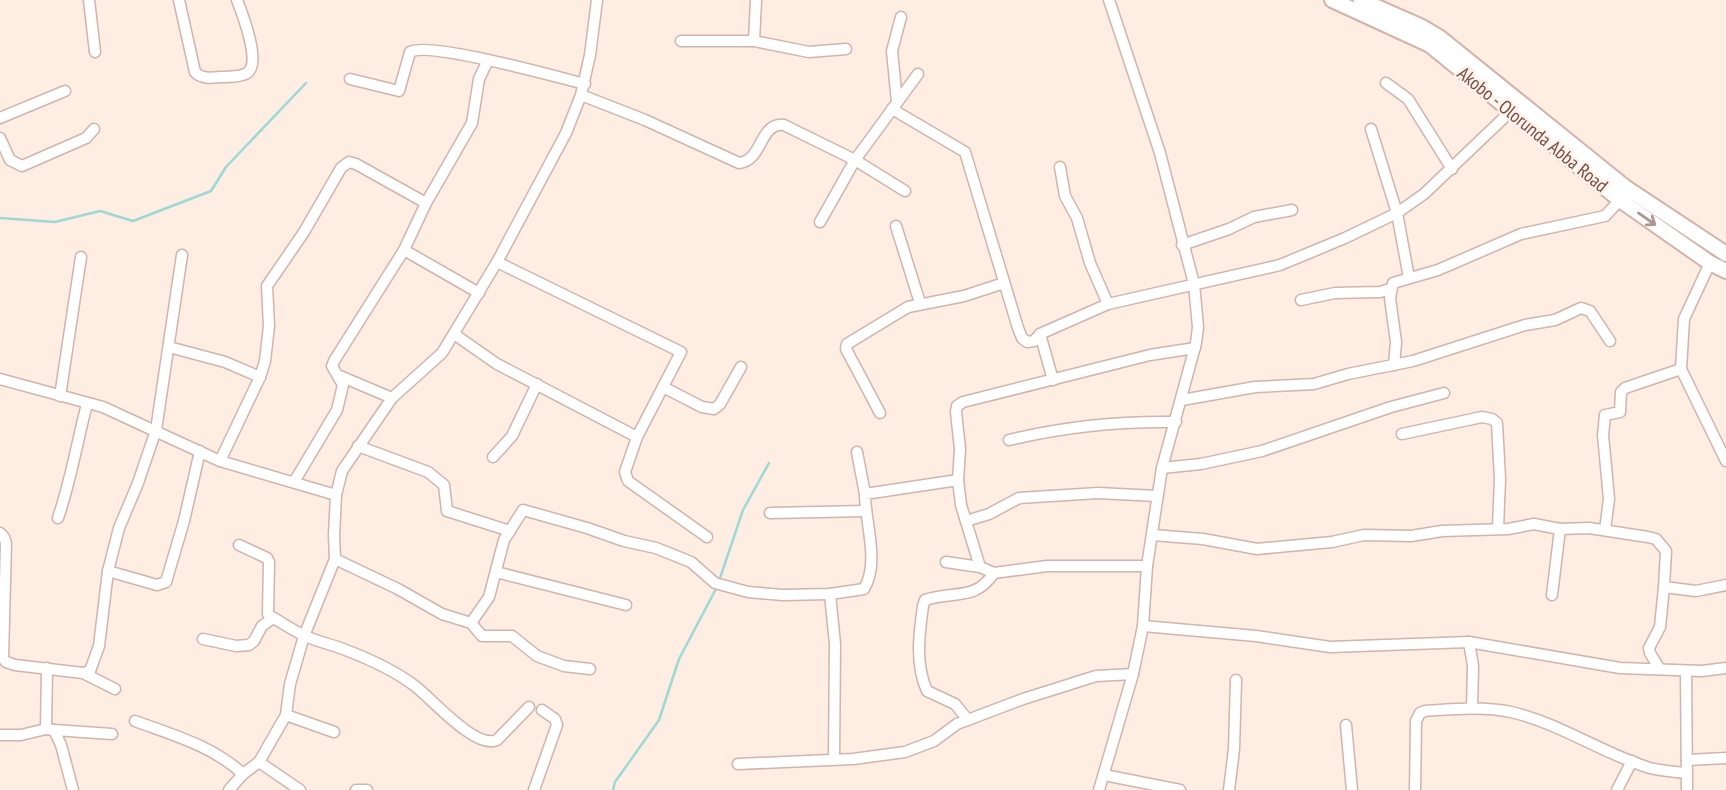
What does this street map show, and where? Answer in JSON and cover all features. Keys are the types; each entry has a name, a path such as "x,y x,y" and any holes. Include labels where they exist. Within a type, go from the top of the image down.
{"main road":[{"name":"Akobo - Olorunda Abba Road","path":"1332,0 1358,3 1422,27 1438,37 1625,187 1726,254"},
{"name":"Akobo - Olorunda Abba Road","path":"1358,3 1430,45 1620,200 1710,263 1726,271"}],"street":[{"path":"89,0 95,52"},
{"path":"179,0 195,72 202,77 221,78 247,74 251,70 251,46 237,0"},
{"path":"229,790 243,774 259,762 286,715 290,684 304,636 335,559 336,495 342,471 392,398 433,363 454,334 497,262 566,133 582,95 597,0"},
{"path":"754,41 756,0"},
{"path":"1099,790 1133,674 1143,626 1147,566 1162,468 1182,400 1198,327 1194,284 1160,153 1109,0"},
{"path":"895,105 892,51 901,17"},
{"path":"681,41 754,41 797,51 846,49"},
{"path":"350,79 399,91 410,52 414,49 488,60 585,84"},
{"path":"294,482 337,410 343,392 340,376 332,366 334,360 404,250 426,203 472,123 479,79 488,60"},
{"path":"820,222 855,160 918,74"},
{"path":"1386,82 1408,99 1452,169"},
{"path":"0,118 65,91"},
{"path":"582,95 645,120 738,163 752,158 770,127 776,124 784,125 855,160 905,191"},
{"path":"895,105 965,152 1004,283 1022,338 1027,342 1108,304 1280,265 1304,257 1397,213 1452,169 1511,111"},
{"path":"0,138 5,161 22,166 86,138 94,129"},
{"path":"1371,129 1397,213 1409,278"},
{"path":"220,461 260,377 269,338 267,286 345,164 356,164 426,203"},
{"path":"1060,167 1065,196 1077,218 1090,262 1108,304"},
{"path":"1394,365 1396,342 1390,289 1393,284 1438,270 1521,234 1605,216 1620,200"},
{"path":"1182,245 1230,229 1254,217 1292,210"},
{"path":"896,226 920,303"},
{"path":"404,250 479,293"},
{"path":"83,673 90,671 99,646 108,572 119,528 156,430 182,255"},
{"path":"60,396 81,257"},
{"path":"497,262 681,352 637,437 625,472 628,481 707,537"},
{"path":"1710,263 1684,319 1681,369 1726,461"},
{"path":"880,413 846,349 853,340 908,307 964,296 1004,283"},
{"path":"1301,300 1335,293 1380,292 1390,289"},
{"path":"1182,400 1255,387 1307,385 1394,365 1525,325 1555,320 1585,308 1590,311 1610,341"},
{"path":"454,334 497,364 637,437"},
{"path":"1040,334 1053,380"},
{"path":"169,347 225,362 260,377"},
{"path":"980,567 966,521 958,480 960,449 957,407 963,402 985,396 1019,390 1150,355 1195,348"},
{"path":"663,387 702,407 714,409 720,404 741,367"},
{"path":"1605,530 1609,499 1603,435 1605,415 1620,412 1621,392 1625,388 1681,369"},
{"path":"340,376 392,398"},
{"path":"0,379 103,407 220,461 336,495"},
{"path":"493,457 512,436 537,384"},
{"path":"1162,468 1201,464 1262,451 1391,407 1444,393"},
{"path":"58,518 69,488 87,404"},
{"path":"1402,434 1482,417 1497,423 1500,479 1498,528"},
{"path":"1009,440 1103,425 1176,422"},
{"path":"358,446 428,472 444,485 447,511 510,531"},
{"path":"108,572 157,585 166,582 200,451"},
{"path":"471,624 489,597 500,550 520,512 527,510 624,541 656,548 691,562 715,583 756,593 830,594 864,589 869,581 871,554 865,494 857,452"},
{"path":"865,494 958,480"},
{"path":"966,521 989,514 1019,498 1098,493 1157,496"},
{"path":"770,513 865,511"},
{"path":"1152,535 1203,539 1258,549 1332,542 1374,534 1411,536 1534,524 1648,537 1661,544 1666,551 1660,627 1649,648 1659,668"},
{"path":"1552,595 1560,529"},
{"path":"0,533 6,543 3,658 6,662 15,664 83,673 114,689"},
{"path":"239,545 267,558 268,614 304,636 345,650 399,675 484,742 497,740 529,707"},
{"path":"335,559 398,589 442,614 471,624 482,636 512,636 537,656 565,666 590,669"},
{"path":"946,562 980,567 994,573 1046,566 1147,566"},
{"path":"496,572 626,605"},
{"path":"968,720 955,704 928,691 921,678 918,648 923,606 925,600 933,597 983,588 994,573"},
{"path":"1664,587 1696,591 1726,585"},
{"path":"830,594 835,644 834,760"},
{"path":"203,639 236,646 247,645 254,641 262,626 273,618"},
{"path":"1143,626 1256,636 1330,647 1469,642 1610,667 1686,671 1726,668"},
{"path":"1469,642 1473,666 1472,708"},
{"path":"47,668 50,730 61,745 73,790"},
{"path":"1686,671 1688,790"},
{"path":"738,764 883,756 918,748 968,720 1078,680 1133,674"},
{"path":"1229,790 1234,749 1236,680"},
{"path":"1415,790 1416,721 1420,713 1472,708 1529,717 1654,769 1688,773"},
{"path":"534,790 557,725 555,719 542,710"},
{"path":"286,715 334,732"},
{"path":"135,721 212,751 228,760 243,774"},
{"path":"1346,725 1352,790"},
{"path":"0,735 21,736 50,730 112,734"},
{"path":"1688,760 1726,758"},
{"path":"1617,790 1632,761"},
{"path":"259,762 300,790"},
{"path":"1104,775 1180,790"},
{"path":"356,790 367,790"}],"waterway":[{"path":"0,218 55,222 100,211 133,221 211,191 226,167 306,83"},
{"path":"613,790 615,782 659,720 679,659 717,587 743,510 769,463"}]}
